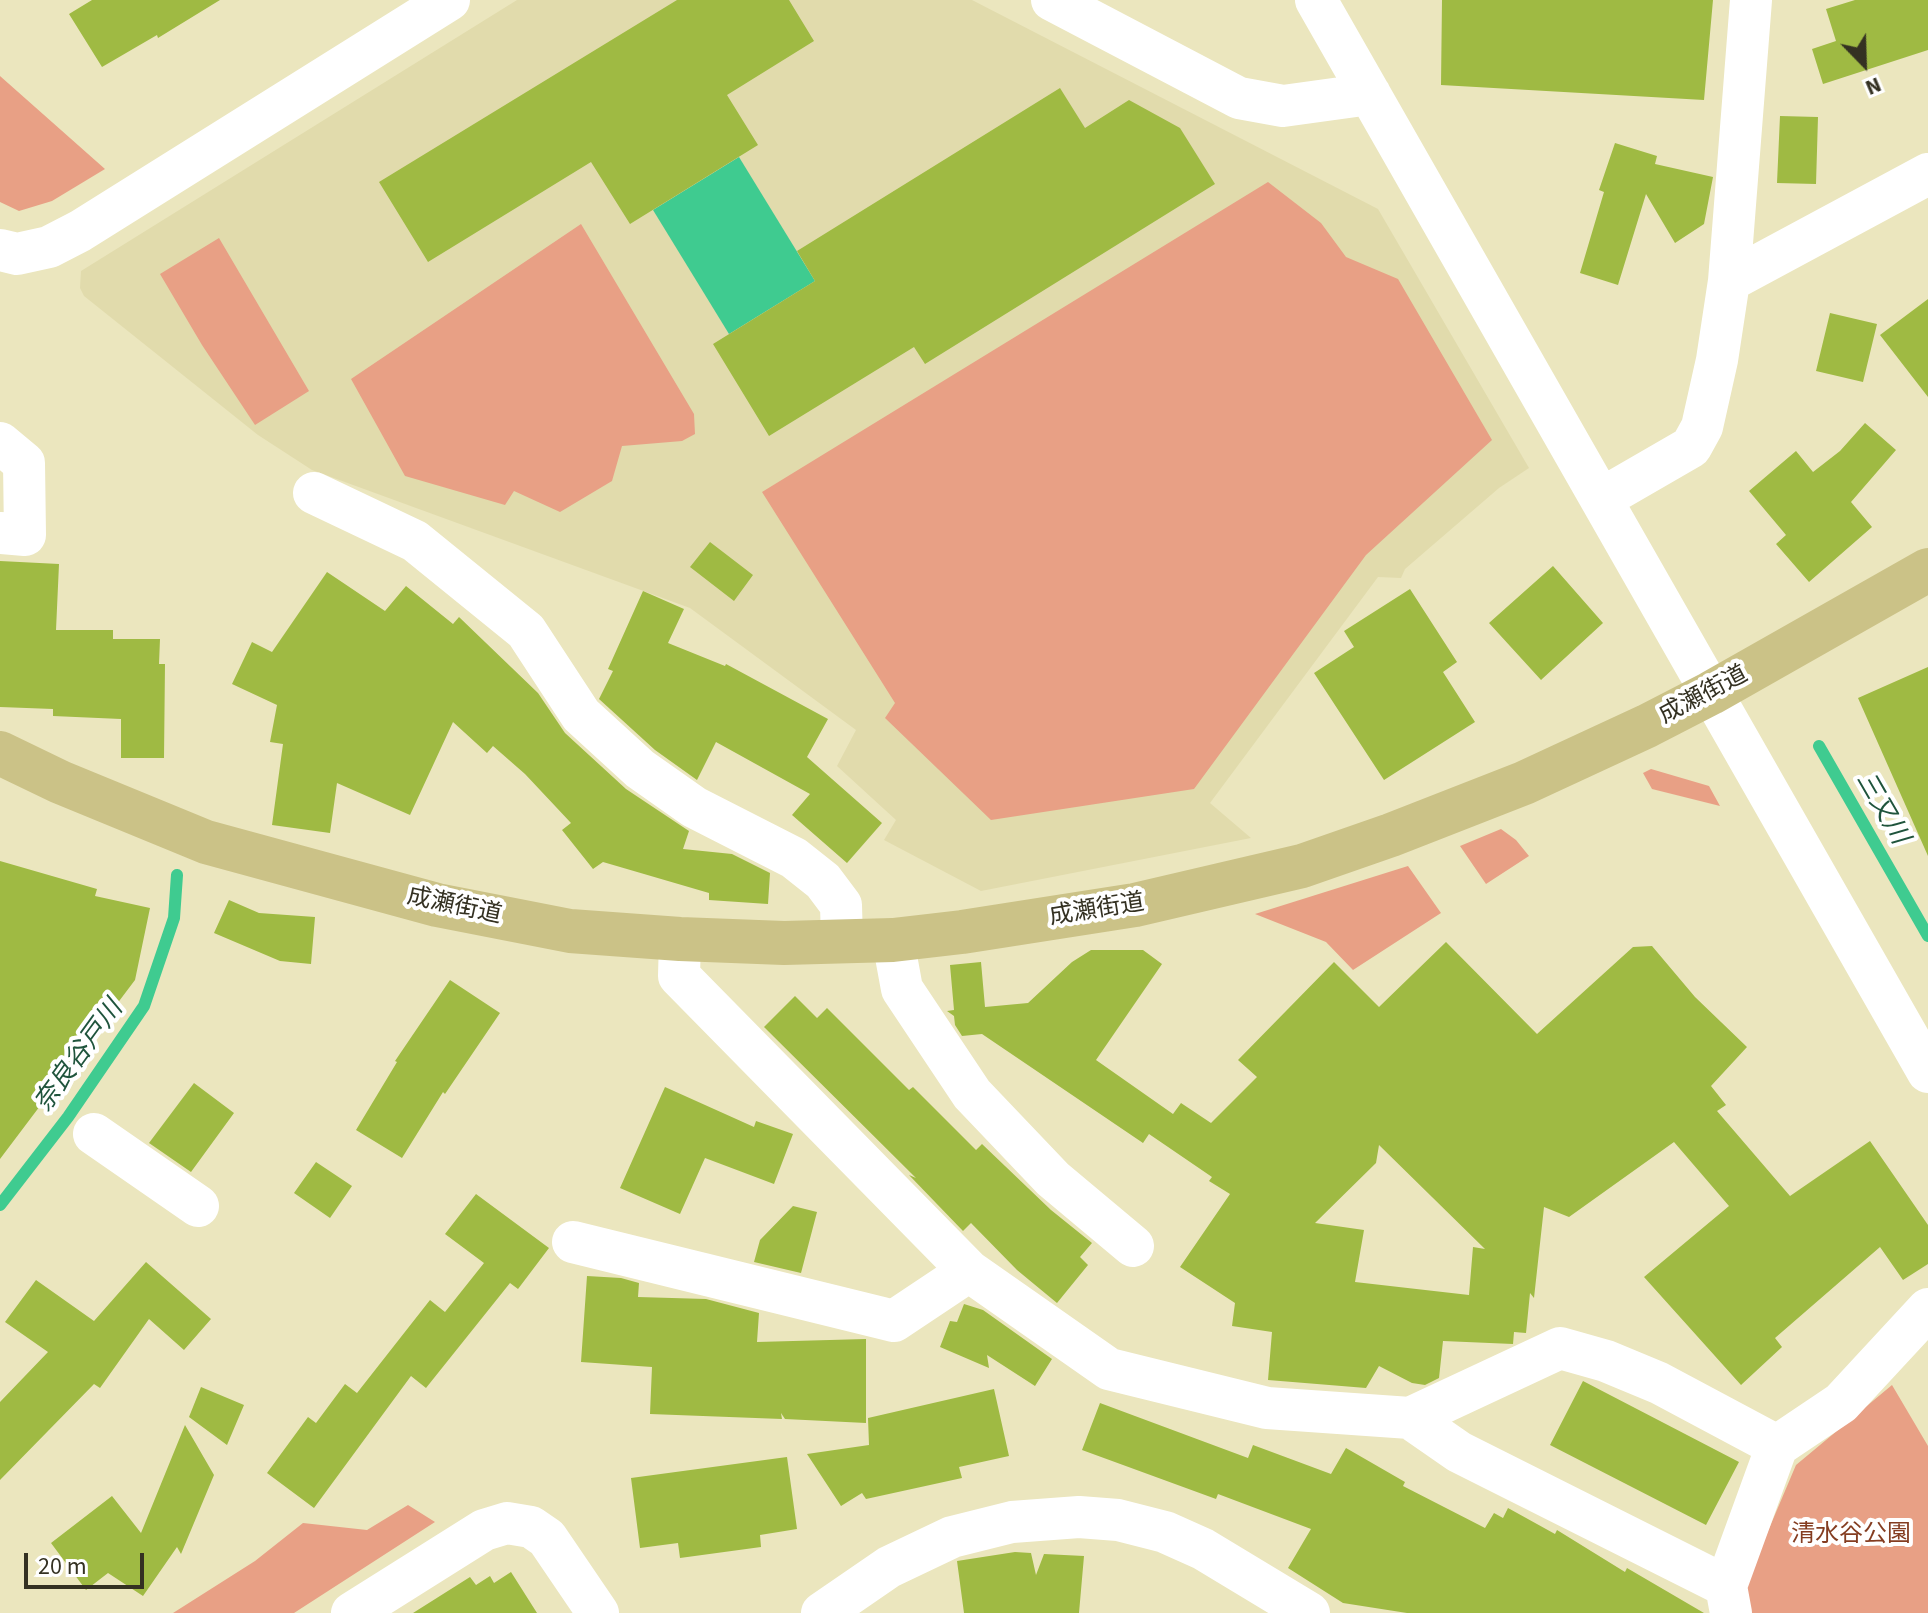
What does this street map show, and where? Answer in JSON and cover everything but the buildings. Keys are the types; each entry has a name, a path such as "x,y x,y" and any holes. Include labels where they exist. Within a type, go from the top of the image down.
{"main road":[{"name":"成瀬街道","path":"0,753 186,834 437,905 570,931 784,943 893,940 1135,905 1302,866 1391,835 1524,783 1636,732 1928,570"}],"street":[{"path":"0,250 17,254 49,247 80,231 449,0"},
{"path":"1052,0 1239,98 1283,106 1370,94"},
{"path":"1316,0 1928,1072"},
{"path":"1601,499 1691,447 1702,427 1717,360 1729,281 1751,0"},
{"path":"1729,281 1928,174"},
{"path":"0,443 24,463 25,535 0,533"},
{"path":"314,493 415,541 526,631 581,715 640,769 694,807 794,858 823,881 841,905 842,941"},
{"path":"680,939 679,976 969,1271 1109,1369 1267,1408 1410,1418 1560,1348 1606,1361 1659,1383 1777,1446"},
{"path":"893,940 902,989 972,1094 1053,1179 1133,1246"},
{"path":"94,1134 198,1206"},
{"path":"573,1242 894,1321 969,1271"},
{"path":"1410,1418 1459,1452 1729,1600 1777,1446 1841,1403 1928,1309"},
{"path":"822,1613 889,1567 952,1537 1012,1522 1079,1517 1118,1520 1165,1532 1203,1549 1309,1613"},
{"path":"352,1613 484,1530 507,1523 531,1527 547,1538 598,1613"}],"shaded area":[{"path":"517,0 972,0 1378,209 1529,468 1499,488 1405,569 1401,578 1378,577 1210,803 1251,838 981,891 884,840 896,820 837,766 856,730 690,608 312,470 258,435 84,296 80,288 81,271"},
{"path":"739,157 815,281 729,334 653,210"}],"green space":[{"path":"0,76 105,169 52,201 19,211 0,202"},
{"path":"1268,182 1321,223 1346,257 1398,279 1492,440 1366,555 1194,789 991,820 885,718 895,703 762,492"},
{"path":"581,224 694,414 695,434 682,441 622,446 612,481 560,512 514,491 505,505 405,476 351,379"},
{"path":"219,238 309,391 255,425 160,274"},
{"path":"1651,769 1709,786 1720,806 1652,789 1643,773"},
{"path":"1501,829 1516,840 1529,856 1486,884 1460,846"},
{"path":"1408,866 1441,913 1353,970 1326,942 1255,914"},
{"name":"清水谷公園","path":"1892,1385 1928,1446 1928,1613 1748,1613 1743,1590 1796,1465"},
{"path":"408,1505 435,1522 294,1613 173,1613 255,1561 303,1523 367,1530"}],"waterway":[{"name":"三又川","path":"1819,746 1928,936"},
{"name":"奈良谷戸川","path":"0,1205 68,1117 144,1006 174,918 177,875"}]}
